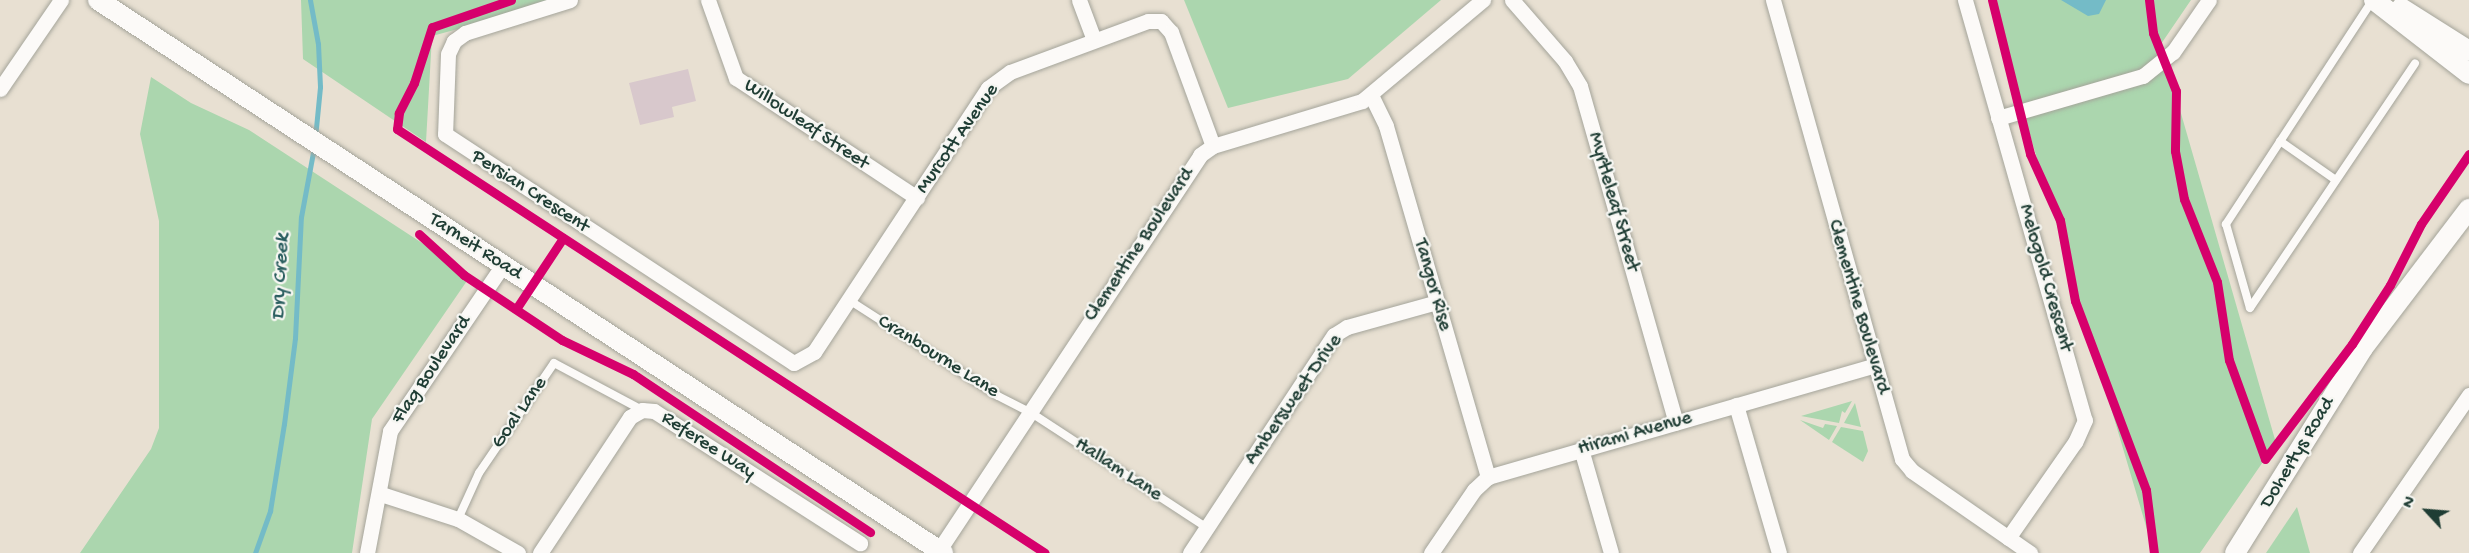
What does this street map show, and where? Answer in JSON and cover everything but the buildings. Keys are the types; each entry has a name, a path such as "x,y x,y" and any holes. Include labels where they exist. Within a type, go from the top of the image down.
{"street":[{"path":"0,89 61,0"},
{"name":"Tarneit Road","path":"98,0 941,552"},
{"name":"Persian Crescent","path":"570,0 465,33 454,41 448,54 445,134 787,360 801,362"},
{"name":"Willowleaf Street","path":"708,0 736,78 916,198"},
{"path":"1079,0 1094,40"},
{"name":"Clementine Boulevard","path":"941,552 1030,412 1200,155 1213,146 1356,104 1371,95 1483,0"},
{"name":"Myrtleleaf Street","path":"1512,0 1565,61 1580,86 1676,423"},
{"name":"Clementine Boulevard","path":"1773,0 1905,465 2030,553"},
{"name":"Melogold Crescent","path":"1965,0 2085,420 2075,442 2008,538"},
{"path":"1998,118 2143,76 2173,52 2209,0"},
{"path":"2374,0 2469,74"},
{"path":"2386,0 2469,51"},
{"name":"Murcott Avenue","path":"801,362 814,352 988,88 1010,72 1148,21 1161,21 1168,26 1213,146"},
{"name":"Tangor Rise","path":"1371,95 1386,126 1488,477"},
{"name":"Dohertys Road","path":"2235,553 2368,340 2469,208"},
{"name":"Flag Boulevard","path":"367,553 381,494 390,431 503,265"},
{"name":"Ambersweet Drive","path":"1190,553 1334,335 1347,327 1437,302"},
{"name":"Hirami Avenue","path":"1488,477 1875,365"},
{"path":"2360,553 2469,395"},
{"path":"1736,405 1779,553"},
{"name":"Referee Way","path":"540,553 630,417 642,410 654,411 860,543"},
{"path":"1581,449 1611,553"},
{"path":"1431,553 1474,490 1488,477"},
{"path":"381,494 458,519 518,553"}],"lane":[{"path":"2374,0 2226,224 2250,308 2415,63"},
{"path":"2280,141 2336,180"},
{"name":"Cranbourne Lane","path":"849,300 998,396 1030,412"},
{"name":"Goal Lane","path":"458,519 479,473 555,363 642,410"},
{"name":"Hallam Lane","path":"1030,412 1207,528"}],"green space":[{"path":"301,0 566,0 432,36 426,142 303,59"},
{"path":"1184,0 1441,0 1348,79 1228,108"},
{"path":"1990,0 2191,0 2161,44 2276,443 2200,553 2154,553"},
{"path":"151,77 191,103 249,130 471,275 372,419 352,553 80,553 151,449 159,428 159,221 140,134"},
{"path":"1852,401 1845,413 1842,411 1839,423 1801,416"},
{"path":"1855,403 1861,427 1844,423"},
{"path":"1800,420 1823,428 1825,424 1837,426 1829,440"},
{"path":"1841,427 1863,431 1868,451 1863,462 1832,442"},
{"path":"2297,507 2310,553 2266,553"}],"water":[{"path":"2061,0 2106,0 2099,14 2088,16"}],"waterway":[{"name":"Dry Creek","path":"310,0 318,44 320,87 315,138"},
{"name":"Dry Creek","path":"255,553 270,511 284,424 295,338 301,217 314,147"}],"cycle path":[{"path":"511,0 432,27 414,83 399,113 397,129 1045,553"},
{"path":"1992,0 2030,154 2060,220 2075,301 2146,490 2154,553"},
{"path":"2149,0 2153,33 2176,91 2175,151 2184,199 2217,282 2229,360 2265,459 2352,344 2390,285 2421,224 2469,154"},
{"path":"419,234 464,275 562,340 633,374 870,532"},
{"path":"516,309 563,238"}]}
